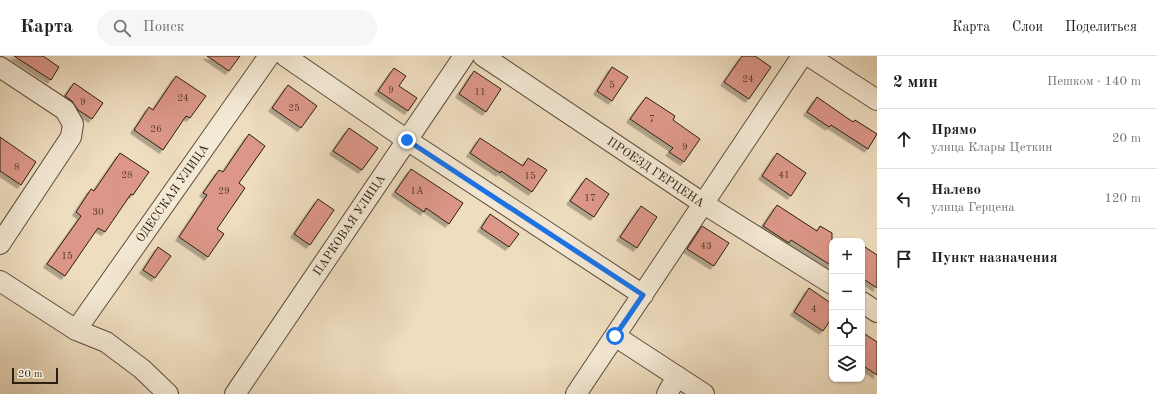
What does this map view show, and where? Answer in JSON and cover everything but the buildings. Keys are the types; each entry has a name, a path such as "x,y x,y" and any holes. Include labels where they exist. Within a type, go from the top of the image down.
{"street":[{"name":"ОДЕССКАЯ УЛИЦА","path":"76,330 269,56"},
{"path":"285,56 407,140 643,295"},
{"name":"ПАРКОВАЯ УЛИЦА","path":"234,394 464,56"},
{"name":"ПРОЕЗД ГЕРЦЕНА","path":"483,56 704,204 829,282"},
{"path":"576,394 802,56"},
{"path":"809,56 877,100"},
{"path":"0,67 64,110 73,124 71,137 0,244"},
{"path":"0,281 76,330 106,342 142,369 168,394"},
{"path":"865,304 877,312"},
{"path":"615,336 704,394"},
{"path":"667,394 677,376"}],"route":[{"path":"407,140 643,295 615,336"}]}
